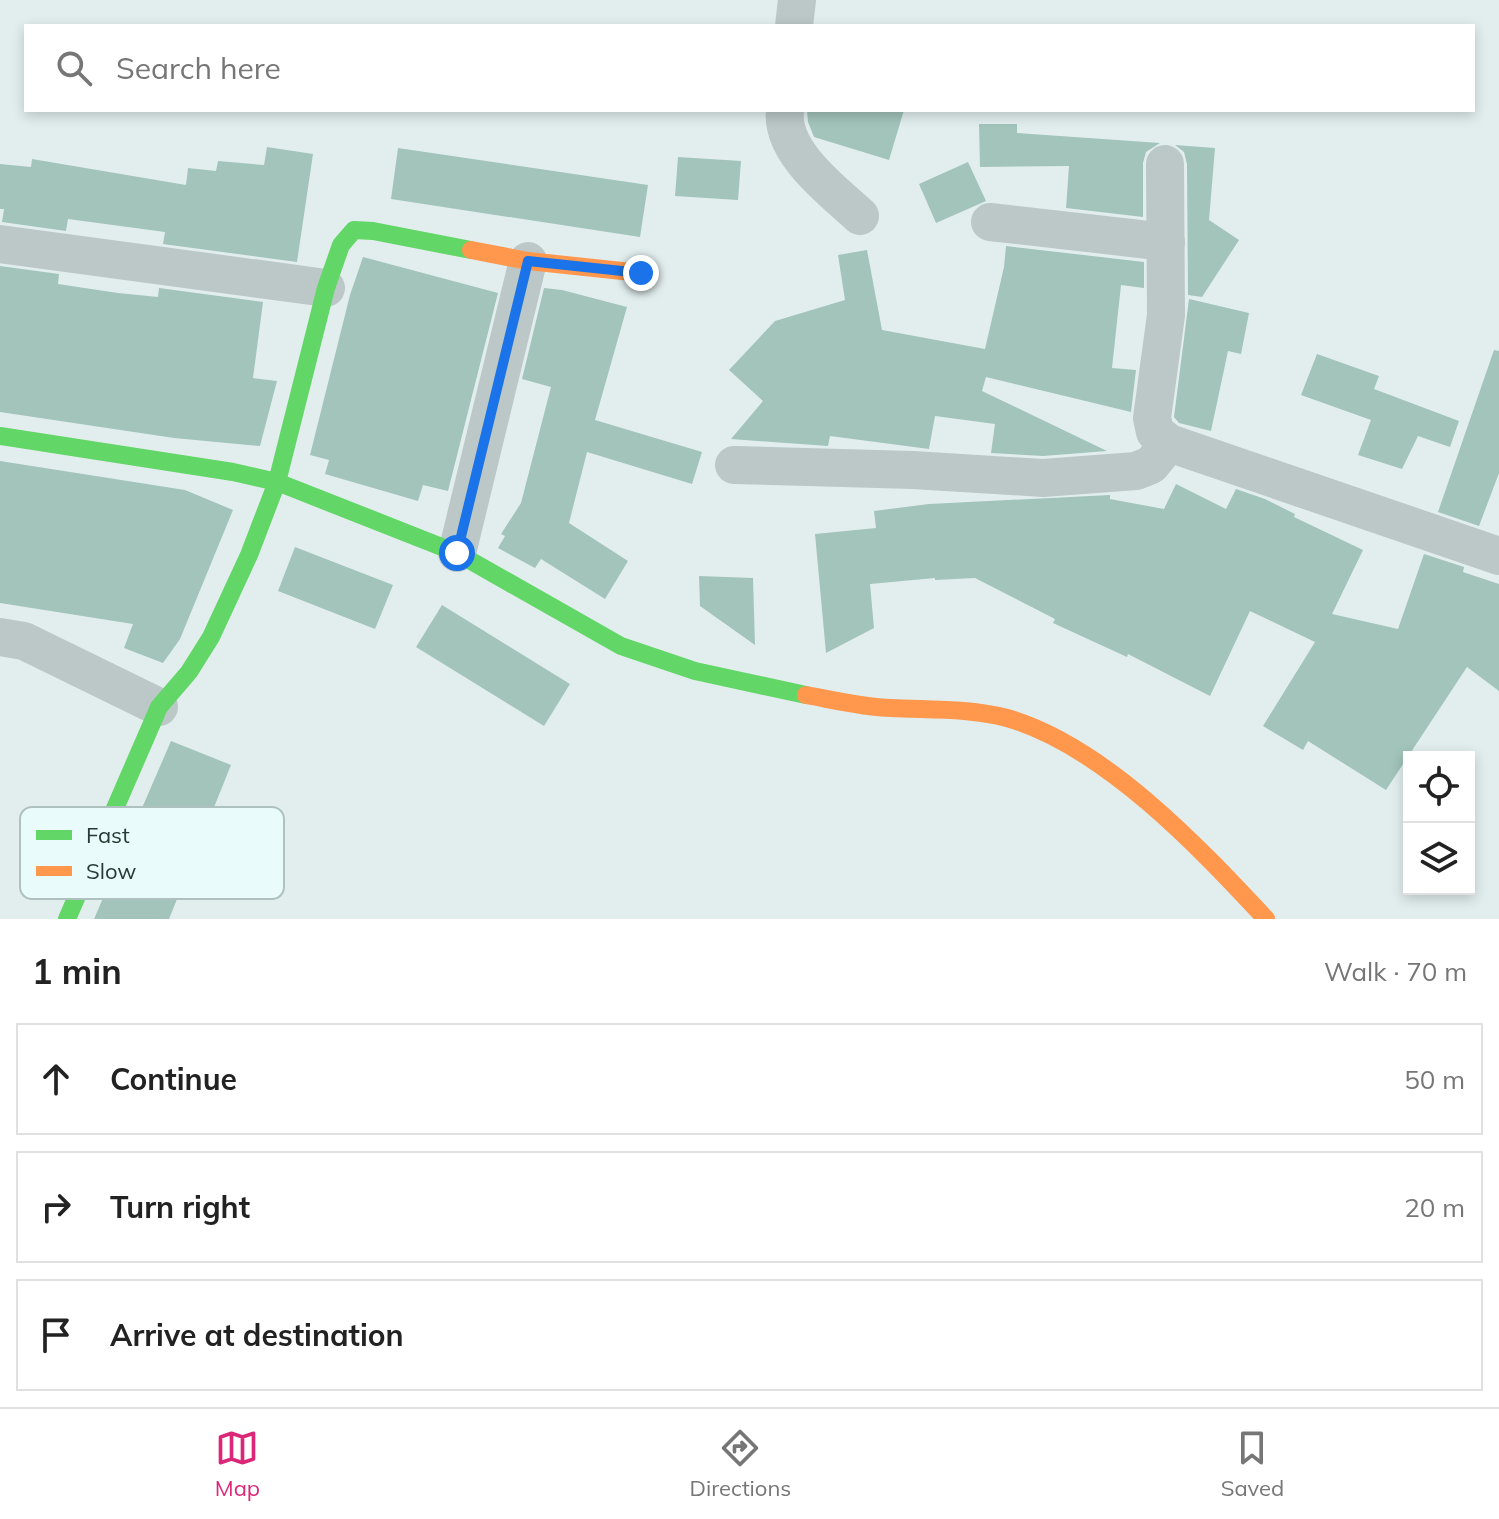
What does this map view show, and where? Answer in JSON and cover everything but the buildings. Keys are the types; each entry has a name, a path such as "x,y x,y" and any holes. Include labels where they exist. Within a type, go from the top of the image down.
{"street":[{"path":"794,24 797,0"},
{"path":"785,112 783,124 805,165 860,216"},
{"path":"1165,164 1166,315 1152,418 1155,432 1169,443 1499,556"},
{"path":"990,222 1166,242"},
{"path":"116,807 159,707 189,672 211,637 249,555 277,482 326,288 341,245 354,230 528,261 641,273"},
{"path":"0,244 326,288"},
{"path":"457,553 528,261"},
{"path":"0,436 233,472 277,482 457,553 621,646 695,671 827,699 887,708 954,710 1007,718 1062,741 1119,780 1191,839 1266,919"},
{"path":"734,465 913,470 1043,478 1136,471 1151,465 1169,443"},
{"path":"0,637 24,641 159,707"},
{"path":"67,919 76,899"}],"traffic: fast":[{"path":"116,807 159,707 189,672 211,637 249,555 277,482 326,288 341,245 354,230 471,250"},
{"path":"0,436 233,472 277,482 457,553 621,646 695,671 806,695"},
{"path":"67,919 76,899"}],"traffic: slow":[{"path":"471,250 528,261 641,273"},
{"path":"806,695 880,707 979,712 1007,718 1043,732 1079,751 1148,802 1211,861 1266,919"}],"route":[{"path":"457,553 528,261 641,273"}]}
